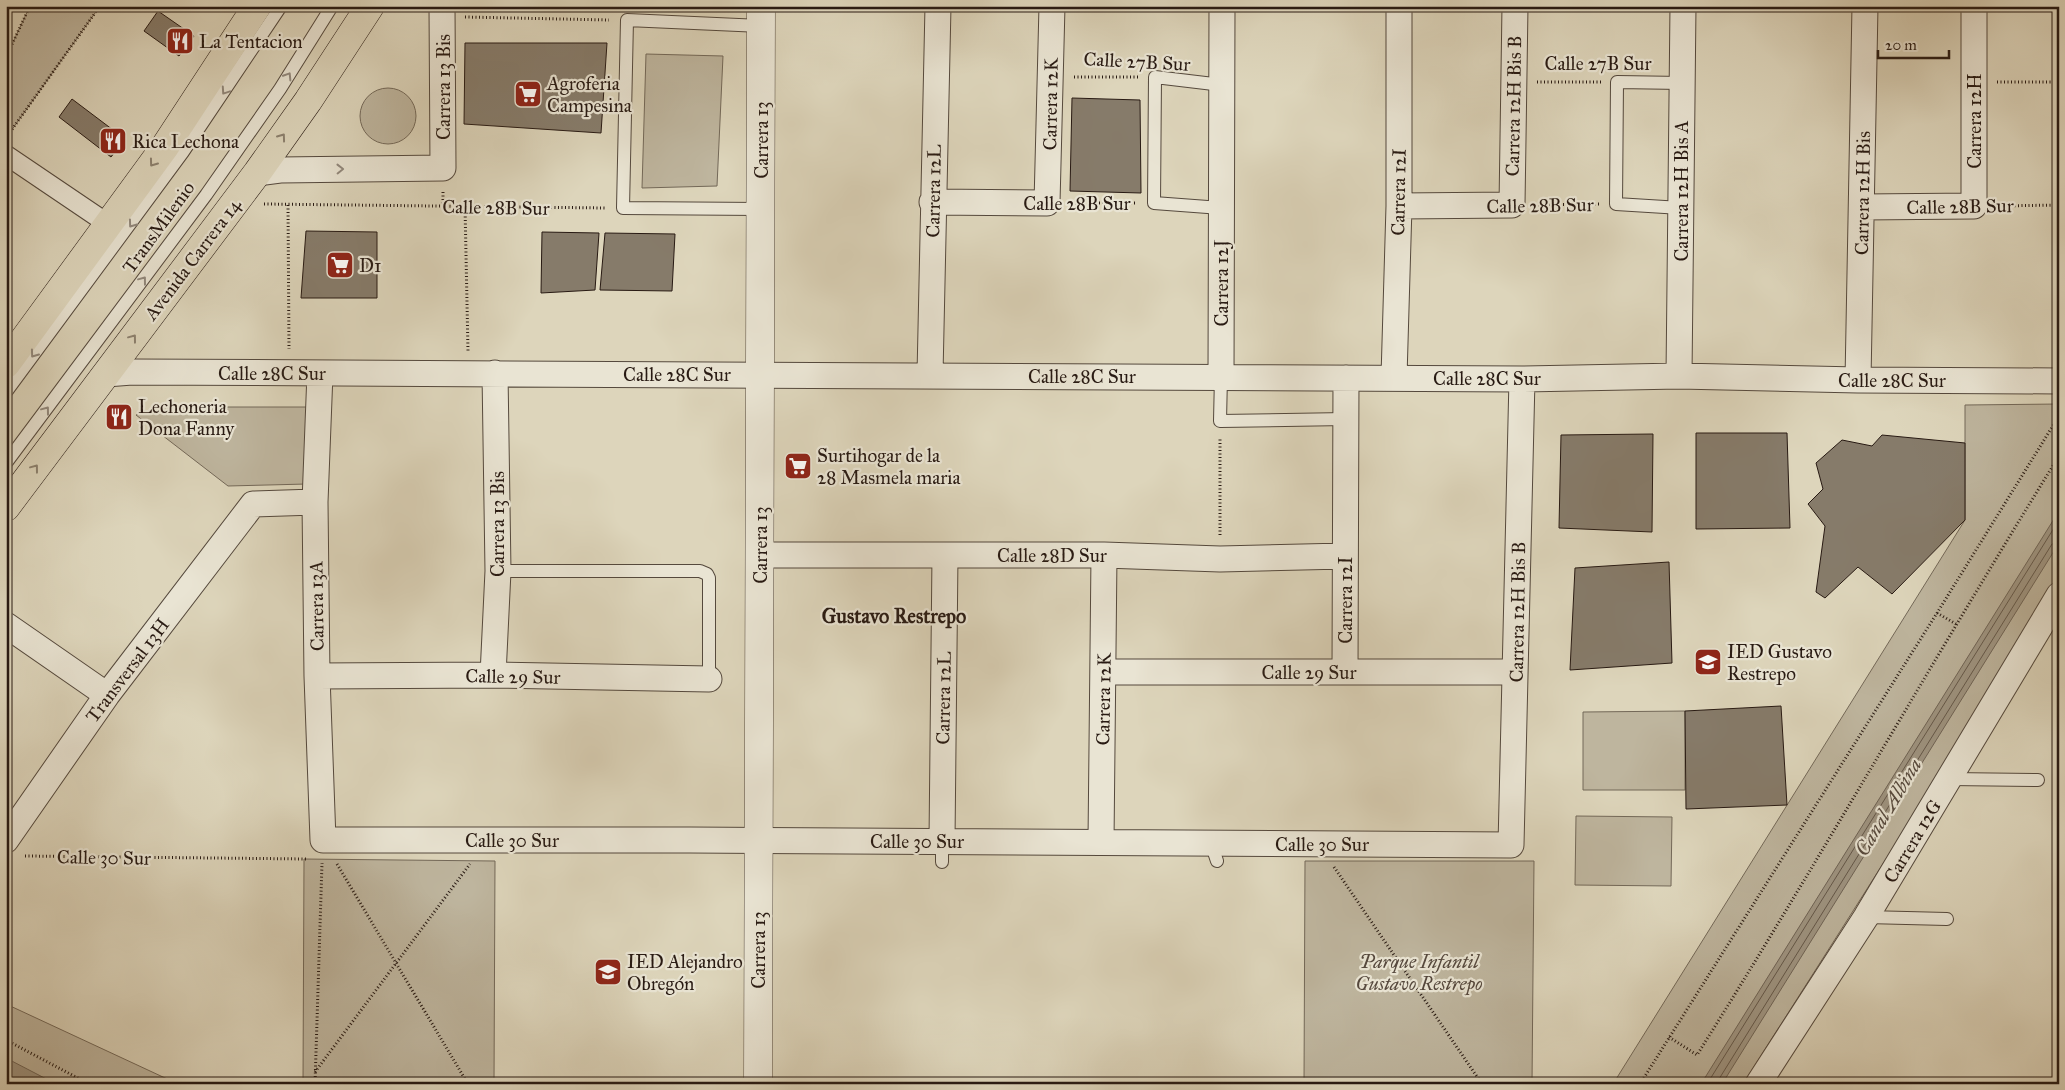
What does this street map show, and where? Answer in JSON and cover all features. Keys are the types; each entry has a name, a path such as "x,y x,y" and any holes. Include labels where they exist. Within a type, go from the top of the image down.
{"main road":[{"path":"6,364 169,140 257,6"},
{"name":"Avenida Carrera 14","path":"6,507 232,206 308,100 370,6"}],"street":[{"name":"Carrera 12L","path":"930,375 932,202 938,6"},
{"name":"Carrera 12K","path":"1047,203 1052,6"},
{"name":"Carrera 12J","path":"1221,376 1222,6"},
{"name":"Carrera 12I","path":"1394,377 1398,206 1399,6"},
{"name":"Carrera 12H Bis B","path":"1512,205 1515,6"},
{"name":"Carrera 12H Bis A","path":"1680,376 1683,6"},
{"name":"Carrera 12H Bis","path":"1858,380 1865,6"},
{"name":"Carrera 12H","path":"1974,6 1974,206"},
{"name":"Carrera 13 Bis","path":"442,11 443,168"},
{"name":"Carrera 13","path":"758,1084 761,16"},
{"path":"6,155 108,224"},
{"name":"Calle 28B Sur","path":"256,172 443,168"},
{"name":"Calle 28B Sur","path":"932,202 1047,203"},
{"name":"Calle 28B Sur","path":"1398,206 1512,205"},
{"name":"Calle 28B Sur","path":"1862,208 1974,206"},
{"name":"Calle 28C Sur","path":"106,374 132,372 289,372 1522,379 1680,376 1858,380 2059,381"},
{"name":"Carrera 13A","path":"320,373 315,502 322,850"},
{"name":"Carrera 13 Bis","path":"494,675 498,572 495,373"},
{"name":"Carrera 12I","path":"1345,672 1346,378"},
{"name":"Carrera 12H Bis B","path":"1510,845 1522,379"},
{"name":"Transversal 13H","path":"11,848 107,694 253,504 315,502"},
{"name":"Calle 28D Sur","path":"759,555 1104,555 1220,559 1345,556"},
{"name":"Carrera 12L","path":"942,852 945,555"},
{"name":"Carrera 12K","path":"1101,842 1104,555"},
{"name":"Carrera 12G","path":"1758,1084 1866,918 2059,595"},
{"path":"6,625 107,694"},
{"name":"Calle 29 Sur","path":"1103,672 1515,672"},
{"name":"Calle 29 Sur","path":"317,676 494,675 709,680"},
{"name":"Calle 30 Sur","path":"322,850 488,840 759,840 942,852 1101,842 1214,852 1318,844 1510,845"}],"lane":[{"name":"TransMilenio","path":"6,392 183,152 280,6"},
{"name":"TransMilenio","path":"6,464 206,195 280,89 332,6"},
{"path":"761,16 627,20 624,208 761,209"},
{"name":"Calle 27B Sur","path":"1155,77 1222,85"},
{"path":"1154,203 1155,77"},
{"name":"Calle 27B Sur","path":"1617,82 1682,83"},
{"path":"1616,204 1617,82"},
{"name":"Calle 28B Sur","path":"1154,203 1221,208"},
{"name":"Calle 28B Sur","path":"1616,204 1681,208"},
{"name":"Carrera 12J","path":"1220,421 1221,376"},
{"path":"1220,421 1346,419"},
{"path":"498,572 700,571 706,574 709,578 709,680"},
{"path":"1949,779 2038,780"},
{"path":"1866,918 1947,919"}],"path":[{"path":"6,57 30,6"},
{"path":"6,138 100,6"},
{"path":"442,11 627,20"},
{"name":"Calle 27B Sur","path":"1051,76 1155,77"},
{"name":"Calle 27B Sur","path":"1514,82 1617,82"},
{"path":"1974,83 2059,82"},
{"name":"Calle 28B Sur","path":"1047,203 1154,203"},
{"path":"288,204 289,372"},
{"name":"Calle 28B Sur","path":"232,206 288,204 624,208"},
{"name":"Calle 28B Sur","path":"1512,205 1616,204"},
{"name":"Calle 28B Sur","path":"1974,206 2059,205"},
{"path":"465,206 468,373"},
{"path":"1640,1084 2059,416"},
{"path":"1220,421 1220,559"},
{"path":"1669,1038 1697,1055 1763,950 1956,624 2059,456"},
{"path":"1937,613 1956,624"},
{"path":"315,1072 488,840"},
{"path":"1318,844 1482,1084"},
{"name":"Calle 30 Sur","path":"11,848 322,850"},
{"path":"322,850 396,963 468,1084"},
{"path":"315,1084 322,850"},
{"path":"6,1040 89,1084"}],"green space":[{"path":"30,6 100,6 6,138 6,57"},
{"path":"646,54 723,56 717,186 642,188"},
{"path":"382,88 394,88 404,92 412,100 416,116 412,132 404,140 394,144 382,144 372,140 364,132 360,122 360,110 364,100 372,92"},
{"path":"2059,404 2059,575 1921,804 1743,1084 1613,1084 1965,520 1965,405"},
{"path":"160,407 310,407 307,484 228,486 136,415"},
{"path":"1685,711 1685,790 1583,790 1583,712"},
{"path":"1576,816 1672,817 1671,886 1575,885"},
{"path":"304,859 495,861 494,1084 303,1084"},
{"name":"Parque Infantil Gustavo Restrepo","path":"1305,861 1534,861 1532,1084 1304,1084"},
{"path":"6,1004 178,1084 6,1084"}],"water":[{"name":"Canal Albina","path":"2059,511 2059,543 1722,1084 1701,1084"},
{"path":"6,1058 56,1084 23,1084 6,1075"}],"building":[{"path":"473,6 530,6 530,9 472,10"},
{"path":"158,11 194,36 179,56 144,31"},
{"path":"465,43 607,43 601,133 464,124"},
{"path":"1072,98 1140,100 1141,193 1070,191"},
{"path":"72,99 125,139 111,157 59,117"},
{"name":"D1","path":"306,231 377,232 377,298 301,298"},
{"path":"542,232 599,233 595,290 541,293"},
{"path":"605,233 675,234 672,291 600,290"},
{"path":"1696,433 1787,433 1790,528 1696,529"},
{"path":"1653,434 1652,532 1559,528 1561,435"},
{"path":"1882,435 1965,443 1965,520 1892,594 1858,567 1825,598 1816,592 1825,526 1808,504 1823,489 1816,463 1842,440 1872,446"},
{"path":"1669,562 1672,663 1570,670 1575,568"},
{"path":"1781,706 1787,805 1686,809 1685,711"}],"place":[{"name":"La Tentacion","path":"180,41"},
{"name":"Agroferia Campesina","path":"528,94"},
{"name":"Rica Lechona","path":"113,141"},
{"name":"D1","path":"340,265"},
{"name":"Lechoneria Dona Fanny","path":"119,417"},
{"name":"Surtihogar de la 28 Masmela maria","path":"798,466"},
{"name":"IED Gustavo Restrepo","path":"1708,662"},
{"name":"IED Alejandro Obregón","path":"608,972"}],"district":[{"name":"Gustavo Restrepo","path":"894,616"}]}
